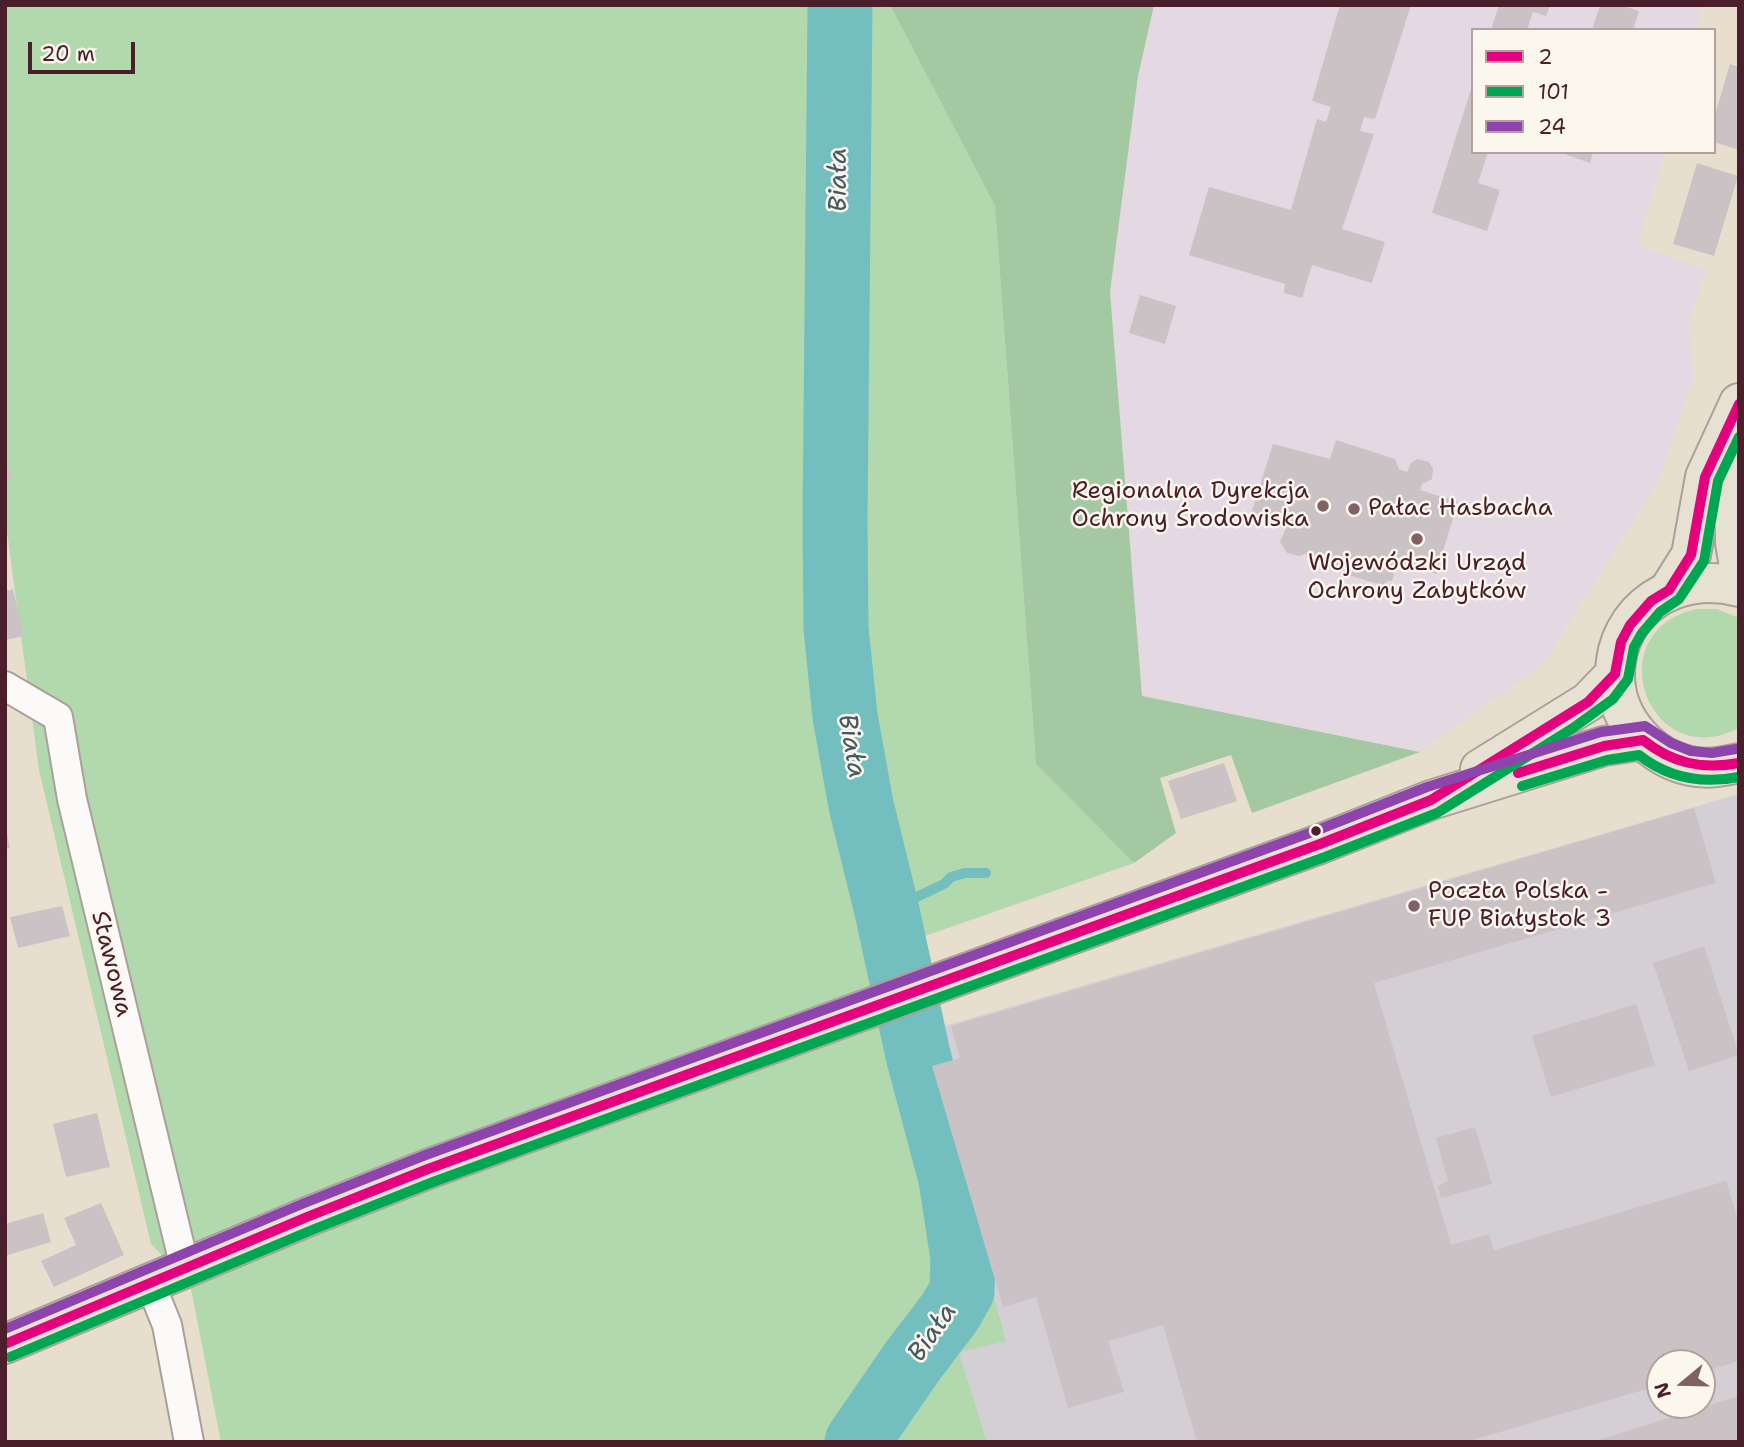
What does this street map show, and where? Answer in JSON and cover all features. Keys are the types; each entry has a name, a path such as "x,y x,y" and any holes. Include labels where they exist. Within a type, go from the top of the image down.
{"highway":[{"path":"1736,410 1735,543 1739,566"},
{"path":"1669,590 1691,555 1705,477 1736,410"},
{"path":"1739,587 1708,582 1669,590 1642,610 1629,625 1621,642 1615,674 1622,708 1631,726 1654,750 1671,760 1696,767 1720,767 1739,763"},
{"path":"1431,800 1588,702 1615,674"},
{"path":"5,1344 428,1169 1320,844 1431,800 1604,746 1643,740"}],"street":[{"name":"Stawowa","path":"5,686 58,717 72,799 185,1268"},
{"path":"149,1283 167,1325 189,1442"}],"shaded area":[{"path":"1154,5 1703,5 1697,28 1471,28 1471,154 1663,154 1638,246 1706,269 1688,321 1694,375 1657,483 1543,664 1420,752 1142,697 1110,292 1138,76"},
{"path":"1739,794 1739,1442 987,1442 959,1352 1006,1340 924,1032"}],"green space":[{"path":"5,5 890,5 995,206 1036,764 1134,863 902,944 1006,1341 959,1352 987,1442 221,1442 190,1284 151,1244 39,770 5,517"},
{"path":"890,5 1154,5 1138,76 1110,292 1142,696 1420,752 1252,813 1231,755 1160,778 1176,833 1134,863 1036,764 995,206"},
{"path":"1696,609 1717,609 1739,618 1739,728 1707,737 1680,732 1659,717 1646,695 1642,669 1648,644 1665,623"}],"building":[{"path":"1340,5 1411,5 1375,119 1364,117 1360,131 1374,134 1342,229 1385,242 1372,283 1312,265 1302,298 1284,293 1285,284 1189,255 1209,187 1291,210 1317,119 1326,122 1331,107 1312,101"},
{"path":"1499,5 1550,5 1546,16 1533,12 1528,28 1492,28"},
{"path":"1600,5 1621,5 1639,11 1634,28 1593,28"},
{"path":"1730,64 1739,67 1739,150 1716,143 1716,111"},
{"path":"1471,89 1471,154 1487,154 1478,183 1500,190 1487,231 1432,213"},
{"path":"1565,154 1592,154 1590,163"},
{"path":"1697,163 1738,176 1714,256 1673,244"},
{"path":"1140,295 1176,306 1165,344 1129,333"},
{"name":"Pałac Hasbacha","path":"1336,440 1395,459 1399,469 1407,472 1411,463 1417,459 1429,462 1433,469 1432,479 1422,484 1420,490 1458,502 1436,574 1397,562 1392,581 1387,581 1385,586 1329,569 1331,563 1305,554 1299,556 1287,553 1280,542 1286,528 1250,517 1273,444 1330,459"},
{"path":"5,458 12,478 5,480"},
{"path":"13,589 24,636 5,640 5,591"},
{"path":"1224,763 1237,801 1181,819 1168,781"},
{"path":"1694,808 1716,883 1374,983 1451,1245 1489,1234 1494,1250 1726,1181 1739,1224 1739,1361 1716,1368 1716,1349 1646,1349 1646,1389 1466,1442 1197,1442 1163,1325 1108,1341 1124,1392 1068,1408 1036,1297 1003,1307 932,1066 960,1058 951,1026"},
{"path":"5,830 10,848 5,849"},
{"path":"62,906 70,936 18,948 10,917"},
{"path":"1704,946 1739,1055 1689,1071 1653,963"},
{"path":"1636,1004 1655,1065 1551,1097 1532,1036"},
{"path":"97,1113 110,1167 66,1177 53,1124"},
{"path":"1475,1127 1492,1184 1441,1198 1438,1186 1448,1181 1436,1138"},
{"path":"101,1203 124,1255 54,1287 41,1261 76,1245 64,1218"},
{"path":"43,1213 51,1242 5,1256 5,1224"},
{"path":"1739,1396 1739,1442 1595,1442 1665,1419 1716,1419 1716,1403"}],"waterway":[{"name":"Biała","path":"840,5 836,628 845,716 861,805 918,1055 951,1179 963,1258 962,1291 950,1312 857,1442"},
{"path":"887,911 944,884 951,877 965,873 986,873"}],"transit line":[{"name":"2","path":"1615,674 1621,642 1630,625 1651,601 1669,590 1691,555 1705,477 1739,404"},
{"name":"101","path":"10,1357 433,1182 1325,857 1437,813 1573,728 1613,699 1628,679 1634,647 1642,633 1660,612 1679,599 1704,561 1718,481 1739,437"},
{"name":"2","path":"5,1344 428,1169 1320,844 1431,800 1588,702 1615,674"},
{"name":"24","path":"5,1329 423,1156 1315,831 1427,787 1601,732 1645,726 1671,743 1691,751 1712,753 1736,749"},
{"name":"2","path":"1643,740 1665,754 1688,763 1712,766 1739,763"},
{"name":"2","path":"1518,773 1604,746 1643,740"},
{"name":"101","path":"1522,786 1607,760 1639,755 1662,769 1686,777 1712,780 1739,777"}],"place":[{"name":"Regionalna Dyrekcja Ochrony Środowiska","path":"1323,506"},
{"name":"Pałac Hasbacha","path":"1354,509"},
{"name":"Wojewódzki Urząd Ochrony Zabytków","path":"1417,539"},
{"name":"Poczta Polska - FUP Białystok 3","path":"1414,906"}]}
